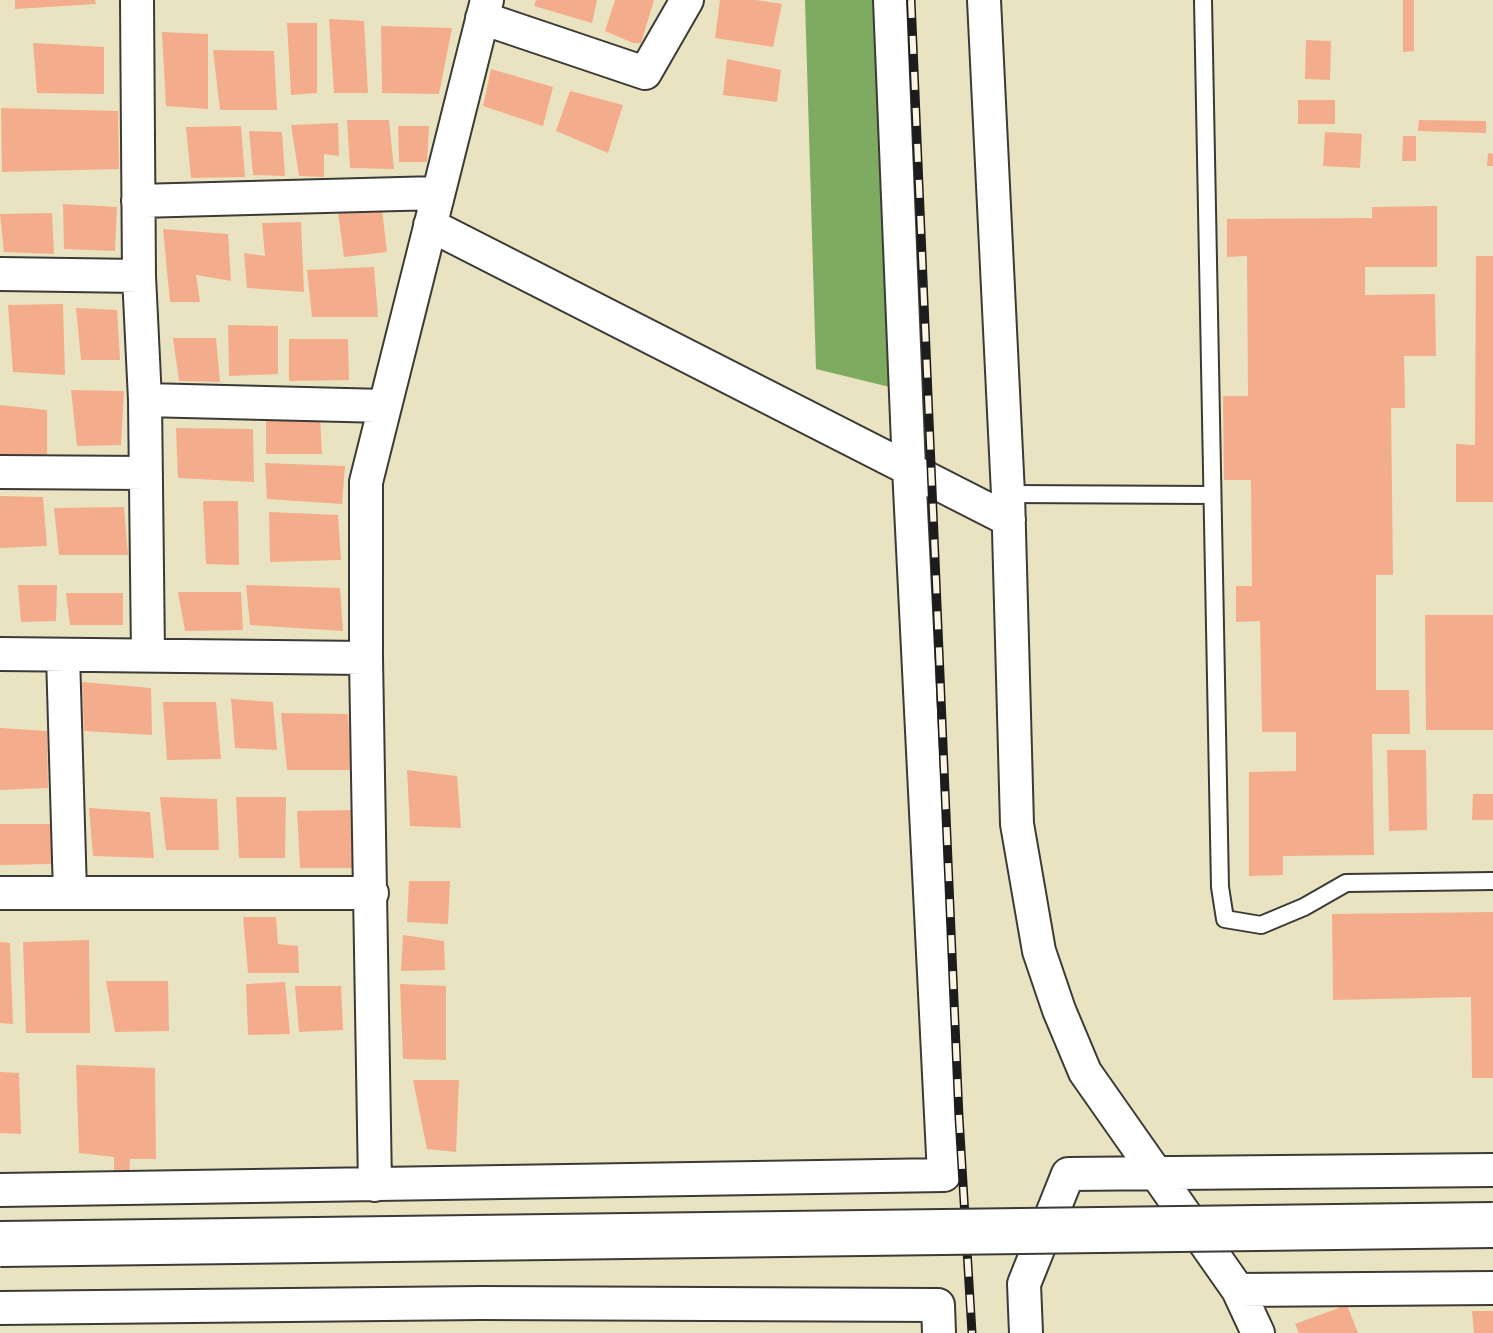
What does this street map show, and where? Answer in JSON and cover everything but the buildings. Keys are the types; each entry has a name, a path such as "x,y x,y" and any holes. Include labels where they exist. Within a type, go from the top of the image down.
{"street":[{"path":"137,0 139,276 145,400 148,655"},
{"path":"375,1185 366,482 484,9 645,73 687,0"},
{"path":"0,1190 944,1175 909,468 890,0"},
{"path":"984,0 1008,507 1017,824 1039,951 1085,1072 1238,1290 1258,1333"},
{"path":"138,201 437,193"},
{"path":"430,225 909,468 1008,507"},
{"path":"0,274 139,276"},
{"path":"145,400 385,406"},
{"path":"0,472 146,473"},
{"path":"0,654 366,658"},
{"path":"63,655 70,893"},
{"path":"0,893 372,893"},
{"path":"1026,1333 1024,1284 1068,1174 1493,1170"},
{"path":"0,1244 1493,1225"},
{"path":"1238,1290 1493,1288"},
{"path":"0,1308 480,1318 938,1305 939,1333"}],"lane":[{"path":"1203,0 1220,887 1225,919 1261,925 1304,907 1346,883 1493,881"},
{"path":"1008,507 1212,495"}],"green space":[{"path":"805,0 876,0 906,391 816,369"}],"railway":[{"path":"911,0 959,1117 972,1333"}]}
